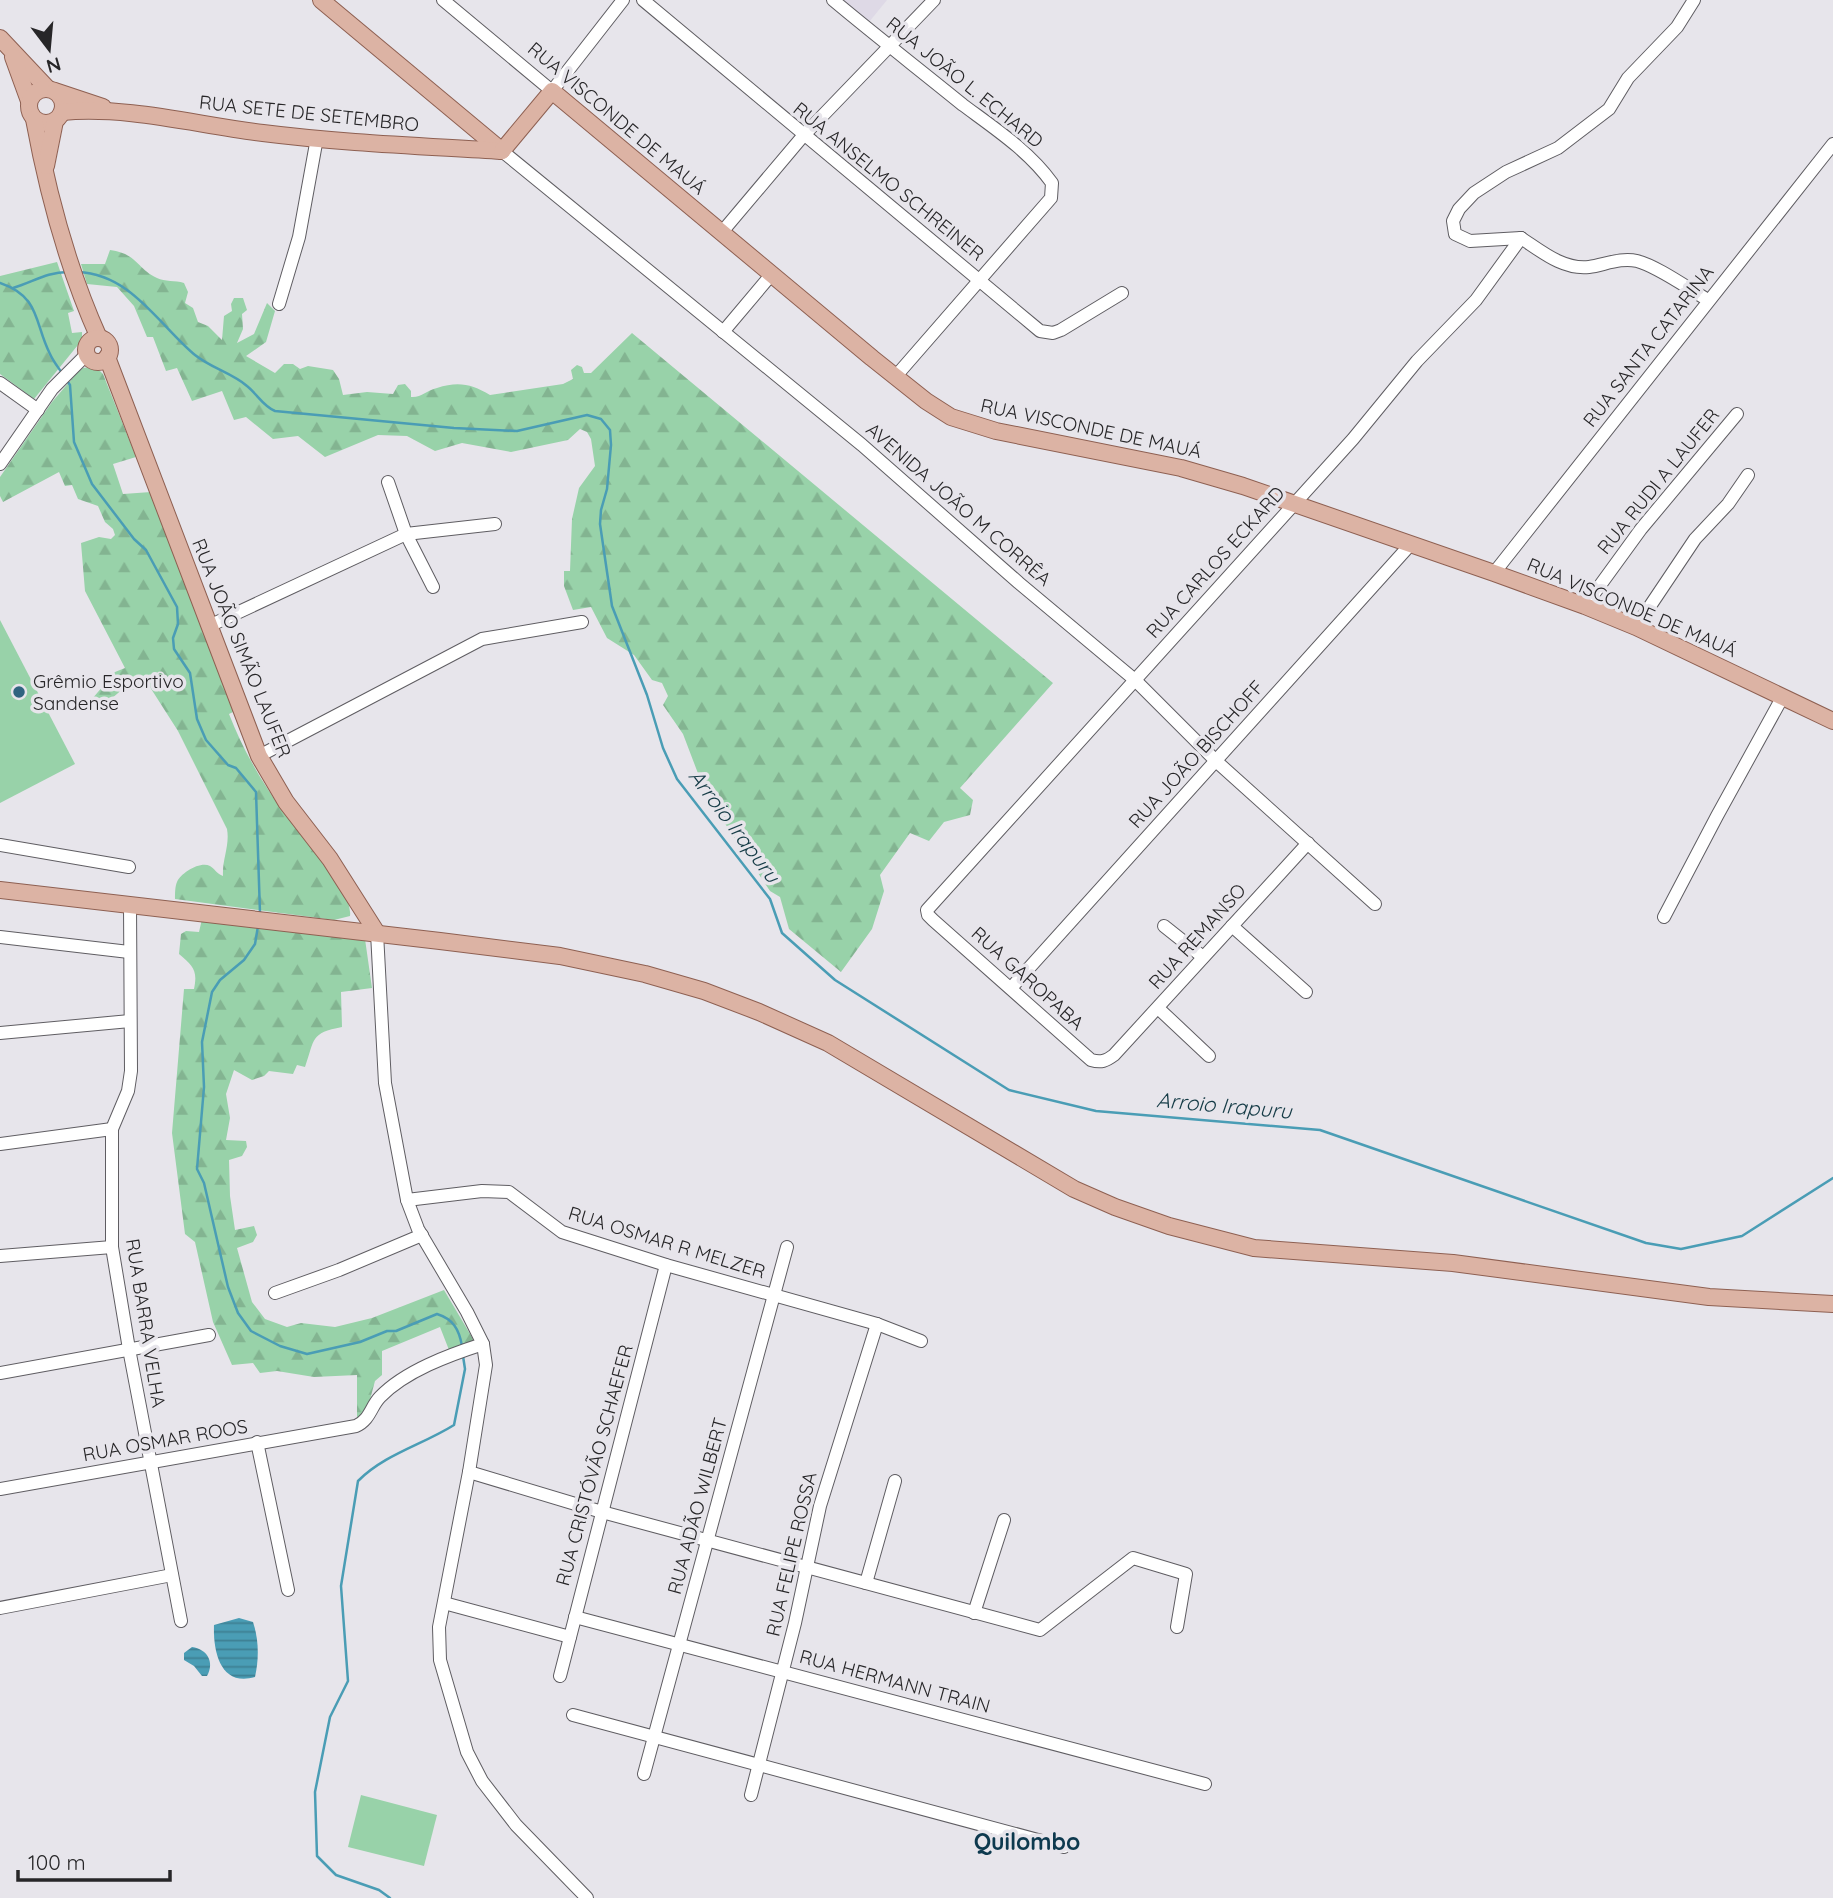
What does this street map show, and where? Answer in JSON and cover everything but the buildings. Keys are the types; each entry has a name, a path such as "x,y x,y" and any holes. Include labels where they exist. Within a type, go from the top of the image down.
{"main road":[{"path":"321,0 502,150 552,91"},
{"name":"RUA SETE DE SETEMBRO","path":"5,45 51,90 80,97 112,110 263,134 502,150"},
{"name":"RUA SETE DE SETEMBRO","path":"5,45 29,101"},
{"path":"45,172 62,99 51,90 36,91 29,101 29,111 34,119 52,211 85,309 88,350"},
{"name":"RUA VISCONDE DE MAUÁ","path":"552,91 771,275 937,409 973,425 1181,468 1494,573 1636,628 1833,721"},
{"name":"RUA SETE DE SETEMBRO","path":"59,117 112,110"},
{"path":"34,119 44,123 59,117"},
{"name":"RUA JOÃO SIMÃO LAUFER","path":"88,350 94,361 107,357 259,756 286,802 330,859 377,933"},
{"path":"0,890 560,956 645,974 704,991 828,1043 1084,1193 1115,1207 1169,1226 1254,1248 1453,1263 1709,1297 1833,1304"}],"street":[{"name":"RUA VISCONDE DE MAUÁ","path":"443,0 552,91"},
{"path":"552,91 623,0"},
{"name":"RUA ANSELMO SCHREINER","path":"643,0 1031,325 1046,333 1061,330 1122,293"},
{"name":"RUA JOÃO L. ECHARD","path":"834,0 1033,160 1052,183 1053,191 1046,203 978,279"},
{"path":"722,232 803,136 934,0"},
{"path":"1693,0 1677,27 1628,78 1609,108 1558,148 1506,172 1474,193 1459,209 1453,221 1455,234 1471,241 1521,238 1570,266 1586,268 1635,261 1708,300"},
{"path":"279,304 299,237 317,138"},
{"name":"RUA SANTA CATARINA","path":"1494,573 1833,144"},
{"name":"AVENIDA JOÃO M CORRÊA","path":"502,150 862,445 1019,583 1135,680 1216,761 1375,904"},
{"name":"RUA CARLOS ECKARD","path":"929,905 1353,439 1417,361 1476,300 1521,238"},
{"path":"723,332 771,275"},
{"path":"896,376 978,279"},
{"path":"0,464 52,389 88,350"},
{"path":"0,383 38,410"},
{"name":"RUA RUDI A LAUFER","path":"1585,606 1640,529 1737,414"},
{"path":"1636,628 1695,539 1728,504 1748,475"},
{"path":"387,482 406,534 433,587"},
{"path":"209,626 406,534 495,524"},
{"name":"RUA JOÃO BISCHOFF","path":"1011,988 1410,545"},
{"path":"259,756 482,639 582,622"},
{"path":"1664,917 1782,698"},
{"name":"RUA REMANSO","path":"1114,1055 1308,843"},
{"path":"0,845 129,867"},
{"name":"RUA BARRA VELHA","path":"130,905 131,1071 128,1091 111,1129 112,1247 181,1620"},
{"name":"RUA GAROPABA","path":"929,905 928,915 1091,1060 1106,1060 1114,1055"},
{"path":"1164,926 1203,957"},
{"path":"1232,926 1306,992"},
{"path":"377,933 385,1083 407,1200 422,1235 483,1344 485,1365 469,1472 439,1627 440,1660 467,1752 482,1781 516,1825 587,1898"},
{"path":"0,937 129,952"},
{"path":"1158,1008 1209,1056"},
{"path":"0,1032 130,1021"},
{"path":"0,1144 111,1129"},
{"name":"RUA OSMAR R MELZER","path":"407,1200 482,1191 509,1192 562,1232 666,1265 877,1324 921,1341"},
{"path":"275,1293 422,1235"},
{"path":"0,1256 112,1247"},
{"name":"RUA ADÃO WILBERT","path":"644,1774 787,1247"},
{"name":"RUA CRISTÓVÃO SCHAEFER","path":"560,1676 666,1265"},
{"name":"RUA FELIPE ROSSA","path":"751,1795 783,1671 820,1506 877,1324"},
{"path":"0,1373 209,1335"},
{"name":"RUA OSMAR ROOS","path":"0,1489 356,1426 363,1423 380,1396 398,1383 456,1353 483,1344"},
{"path":"257,1443 288,1590"},
{"path":"469,1472 602,1512 1040,1630 1133,1558 1186,1574 1177,1628"},
{"path":"866,1583 895,1481"},
{"path":"974,1613 1004,1520"},
{"path":"0,1608 172,1575"},
{"path":"443,1603 570,1637"},
{"name":"RUA HERMANN TRAIN","path":"575,1617 1205,1784"},
{"path":"573,1715 1064,1846"}],"shaded area":[{"path":"842,0 887,0 869,22"}],"green space":[{"path":"110,250 132,258 157,278 184,283 188,292 185,303 193,308 198,322 208,326 222,340 224,316 232,311 234,298 243,298 247,310 242,314 243,329 237,343 254,334 267,303 275,311 266,342 246,356 275,373 284,364 293,364 300,369 308,366 333,370 339,379 343,395 367,392 393,394 398,385 405,384 411,391 411,397 458,384 477,388 490,395 563,384 573,379 571,370 577,365 582,367 584,373 591,373 632,333 1053,683 960,788 973,800 970,815 944,822 929,841 910,833 880,875 884,891 872,929 841,972 789,929 780,897 770,891 724,822 713,796 699,776 683,734 663,705 668,696 662,683 652,680 634,655 607,638 591,607 573,610 564,586 564,571 570,571 572,519 579,488 595,466 591,439 587,432 580,429 568,440 511,452 462,443 435,451 407,436 378,435 325,457 298,436 273,439 246,417 234,420 222,391 192,401 177,368 166,371 153,337 147,337 134,306 117,287 87,284 81,264 105,264"},
{"path":"57,262 74,311 68,313 72,333 82,332 82,340 34,399 0,374 0,276"},
{"path":"90,367 103,374 136,457 113,464 123,494 151,492 235,711 229,714 239,737 271,793 322,858 343,890 349,904 350,916 334,920 175,899 177,882 191,869 206,865 223,876 227,829 178,731 148,684 134,690 124,688 111,699 108,708 99,712 92,699 115,672 125,668 85,591 81,543 99,537 111,539 115,535 113,529 105,522 98,506 78,499 72,485 65,486 59,472 3,502 0,496 0,477 52,402 77,373"},
{"name":"Grêmio Esportivo Sandense","path":"0,620 75,764 0,803"},
{"path":"202,919 365,939 372,988 341,992 342,1027 319,1035 305,1067 297,1065 293,1074 269,1071 252,1080 234,1070 226,1094 230,1118 226,1140 246,1141 247,1147 242,1156 229,1160 235,1230 254,1226 257,1235 253,1242 237,1248 252,1302 265,1319 287,1327 301,1323 335,1327 372,1318 444,1290 476,1344 449,1350 440,1327 382,1351 382,1375 375,1381 368,1407 357,1421 357,1375 314,1377 277,1371 260,1373 253,1363 232,1365 213,1322 195,1242 185,1234 172,1133 184,989 194,989 195,973 179,954 181,934 186,931 199,932"},
{"path":"361,1795 437,1815 424,1866 348,1847"}],"water":[{"path":"239,1618 253,1622 258,1650 255,1677 243,1679 226,1672 215,1646 214,1625"},
{"path":"192,1647 202,1650 208,1657 210,1666 207,1676 202,1676 194,1666 184,1660 184,1653"}],"waterway":[{"name":"Arroio Irapuru","path":"13,288 47,275 68,272"},
{"name":"Arroio Irapuru","path":"78,272 97,275 129,291 195,355 241,381 275,411 454,428 517,431 587,415 601,419 610,430 611,445 607,489 600,524 612,606 647,695 663,748 677,779 770,899 782,933 835,980 1009,1090 1096,1111 1320,1130 1646,1243 1681,1249 1742,1236 1833,1178"},
{"path":"0,283 13,289 30,303 50,354 62,373"},
{"path":"66,379 70,385 74,442 92,484 134,539 146,550 177,607 178,624 173,638 174,649 190,673 197,719 206,740 228,765 236,768 256,792 260,913"},
{"path":"258,926 255,944 244,960 220,980 212,992 202,1042 204,1087 197,1169 204,1183 228,1287 238,1313 251,1331 280,1346 307,1354 360,1342 387,1331 396,1331 437,1314 454,1325 462,1346"},
{"path":"390,1898 379,1890 336,1875 317,1856 315,1792 330,1717 348,1681 341,1586 358,1481 380,1464 454,1425 465,1369 463,1356"}],"place":[{"name":"Grêmio Esportivo Sandense","path":"19,692"}],"district":[{"name":"Quilombo","path":"1027,1842"}]}
